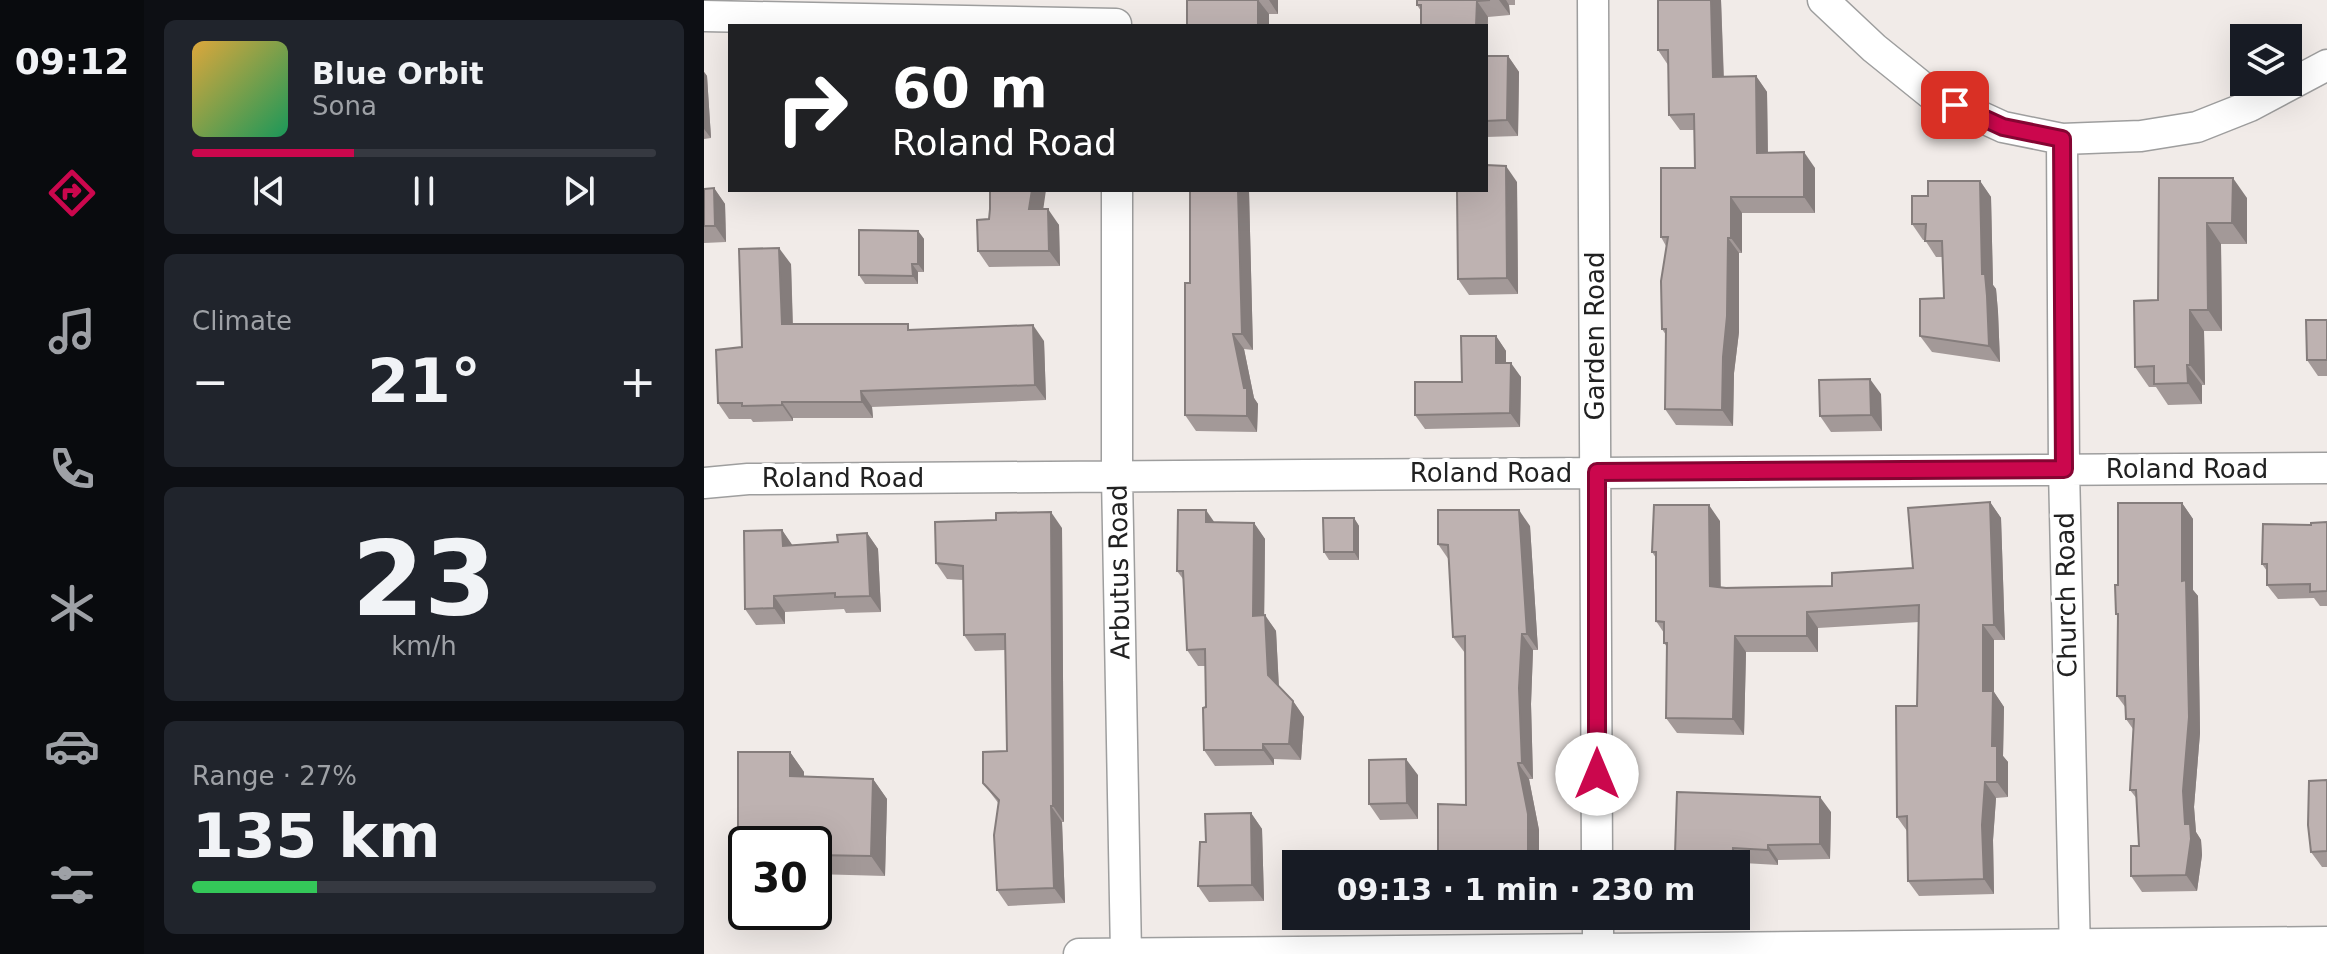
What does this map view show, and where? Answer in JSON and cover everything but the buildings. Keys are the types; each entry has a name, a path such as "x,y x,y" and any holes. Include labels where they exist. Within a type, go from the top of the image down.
{"street":[{"name":"Garden Road","path":"1593,0 1597,850"},
{"path":"1823,0 1874,48 1931,94 2003,127 2062,139 2141,136 2197,127 2250,106 2327,65"},
{"path":"704,16 1116,17"},
{"name":"Church Road","path":"2062,139 2064,469 2075,950"},
{"name":"Arbutus Road","path":"1117,192 1117,476 1126,954"},
{"name":"Roland Road","path":"704,483 748,479 2327,468"},
{"path":"1598,930 1598,952"},
{"path":"1079,954 2075,950 2327,942"}],"route":[{"path":"1597,774 1597,472 2064,469 2062,139 2003,127 1955,105"}]}
